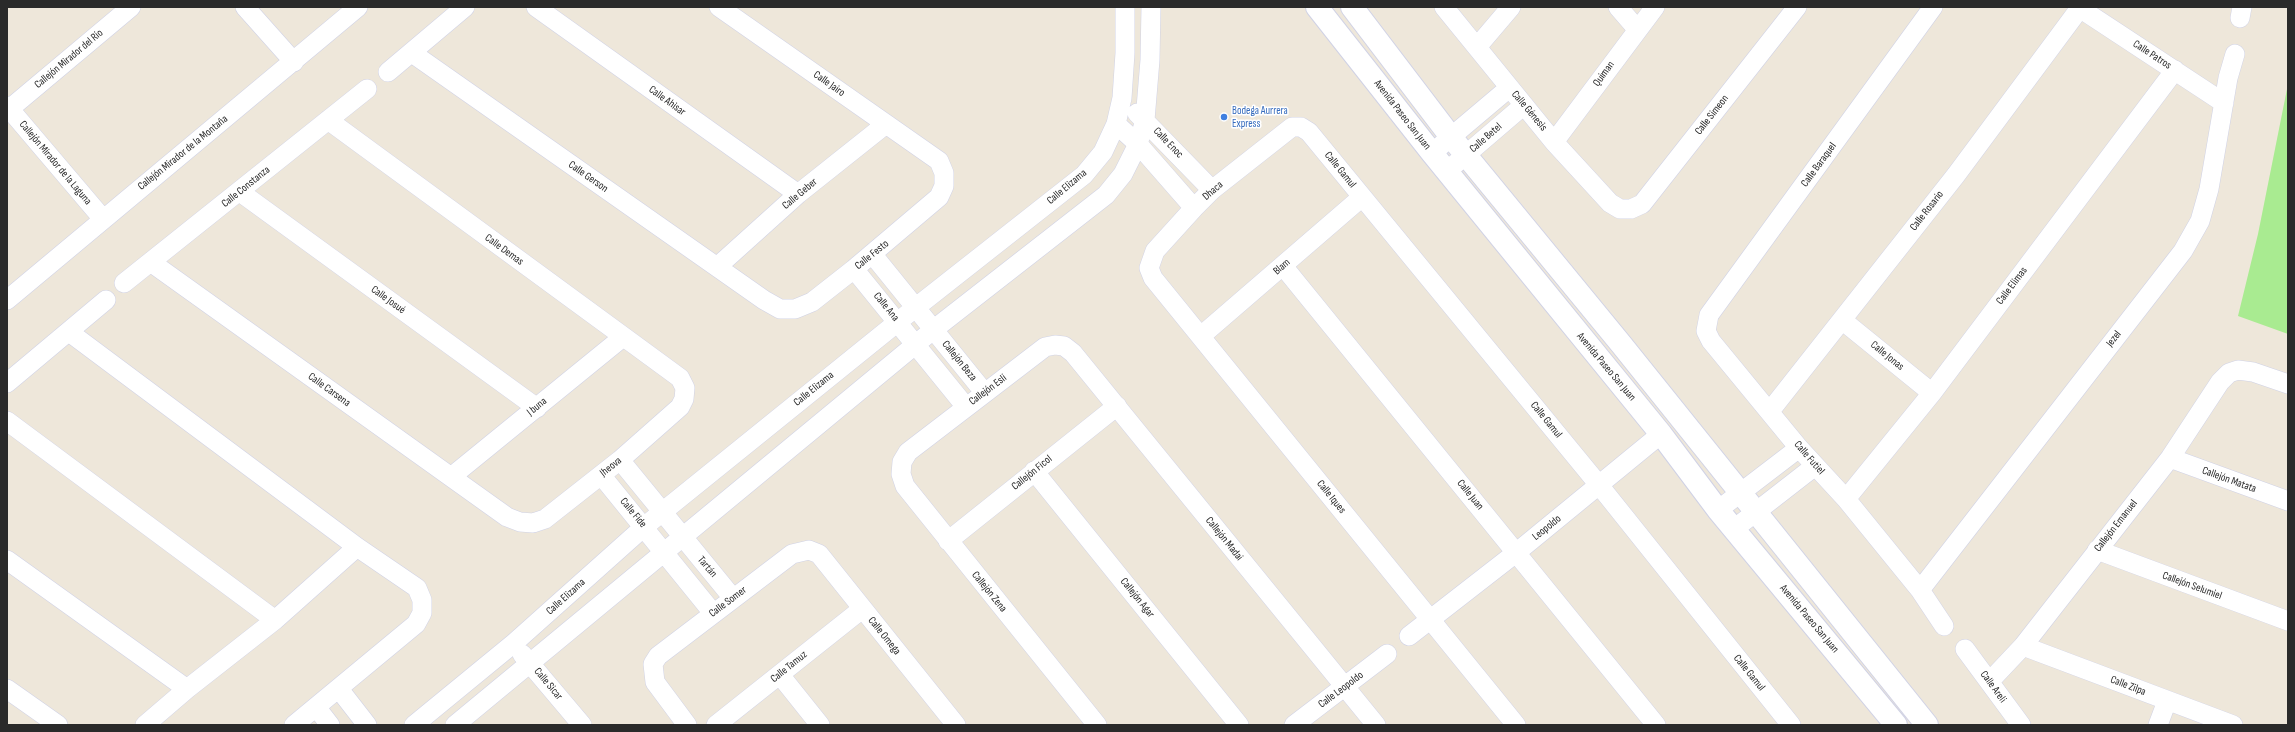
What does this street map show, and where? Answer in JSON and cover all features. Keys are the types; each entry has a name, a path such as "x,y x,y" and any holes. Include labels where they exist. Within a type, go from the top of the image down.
{"street":[{"name":"Callejón Mirador del Río","path":"8,109 131,7"},
{"path":"245,7 294,62"},
{"name":"Callejón Mirador de la Montaña","path":"7,300 294,62 358,7"},
{"path":"388,72 465,7"},
{"name":"Calle Ahisar","path":"536,7 798,194"},
{"name":"Calle Jairo","path":"719,7 939,161"},
{"name":"Calle Elizama","path":"414,725 514,643 662,512 915,308 1084,175 1103,152 1116,124 1122,98 1125,53 1124,7"},
{"path":"455,725 933,330 1106,195 1123,174 1138,144 1145,120 1150,60 1151,7"},
{"name":"Avenida Paseo San Juan","path":"1317,7 1446,171 1661,434 1718,510 1896,725"},
{"path":"1352,7 1451,137 1757,513 1927,725"},
{"name":"Calle Génesis","path":"1444,7 1554,142 1610,203 1620,209"},
{"path":"1478,47 1511,7"},
{"path":"1618,7 1637,29"},
{"name":"Quiman","path":"1554,142 1637,29 1655,7"},
{"name":"Calle Simeon","path":"1620,209 1631,209 1642,204 1797,7"},
{"name":"Calle Baraquel","path":"1706,323 1709,315 1933,7"},
{"name":"Calle Patros","path":"2079,8 2224,103"},
{"name":"Calle Rosario","path":"1770,411 1956,175 2079,8"},
{"name":"Calle Gerson","path":"412,53 764,300"},
{"name":"Jezel","path":"1920,590 2183,250 2200,222 2209,188 2224,103 2235,54"},
{"name":"Calle Elimas","path":"1846,500 1932,392 2175,70"},
{"path":"1432,153 1509,88"},
{"name":"Calle Constanza","path":"124,283 152,263 367,89"},
{"name":"Calle Enoc","path":"1122,98 1212,190"},
{"name":"Calle Betel","path":"1446,171 1524,105"},
{"name":"Callejón Mirador de la Laguna","path":"8,109 103,219"},
{"name":"Calle Demas","path":"328,120 680,378"},
{"name":"Calle Geber","path":"717,267 798,194 886,124"},
{"name":"Calle Enoc","path":"1116,124 1138,144 1194,208"},
{"name":"Dhaca","path":"1149,268 1155,250 1212,190 1292,127"},
{"name":"Calle Gamul","path":"1292,127 1301,127 1309,132 1599,485 1787,724"},
{"name":"Calle Festo","path":"764,300 780,309 795,309 812,302 873,255 939,198 944,186 944,173 939,161"},
{"name":"Calle Josué","path":"240,192 536,408"},
{"name":"Blam","path":"1201,336 1362,198"},
{"name":"Calle Ana","path":"873,255 933,330"},
{"name":"Calle Carsena","path":"152,263 508,517"},
{"name":"Calle Juan","path":"1283,266 1517,552 1656,725"},
{"name":"Calle Iques","path":"1149,268 1153,278 1516,725"},
{"name":"Calle Ana","path":"854,269 916,345"},
{"path":"7,383 106,300"},
{"name":"Calle Jonas","path":"1842,320 1932,392"},
{"name":"Calle Futiel","path":"1706,323 1706,331 1711,341 1799,448 1846,500 1920,590"},
{"name":"Callejón Beza","path":"933,330 984,392"},
{"path":"69,332 357,547 417,588 422,600 422,613 416,624 294,725"},
{"name":"J buna","path":"451,477 623,336"},
{"path":"916,345 966,407"},
{"name":"Callejón Esli","path":"908,452 984,392 1045,347 1055,345 1064,346 1073,353"},
{"name":"Callejón Madai","path":"1073,353 1376,725"},
{"name":"Callejón Emanuel","path":"1990,681 2023,646 2170,458 2220,382 2229,373 2238,370 2253,372 2288,384"},
{"name":"Jheova","path":"508,517 520,522 533,523 545,519 620,460 680,407 684,398 685,388 680,378"},
{"name":"Callejón Ficol","path":"948,541 1117,406"},
{"path":"7,421 275,620"},
{"name":"Leopoldo","path":"1431,619 1517,552 1661,434"},
{"path":"1718,510 1799,448"},
{"name":"Callejón Zena","path":"908,452 902,462 901,474 905,486 1098,725"},
{"name":"Callejón Matata","path":"2170,458 2288,501"},
{"name":"Calle Fide","path":"620,460 682,537"},
{"path":"1734,529 1757,513 1815,466"},
{"name":"Callejón Agar","path":"1034,471 1239,725"},
{"name":"Calle Fide","path":"601,475 645,526 665,552"},
{"name":"Tartán","path":"682,537 732,597"},
{"path":"145,725 187,688 275,620 357,547"},
{"name":"Calle Somer","path":"687,725 655,682 653,664 658,656 732,597 792,554 809,550"},
{"name":"Calle Omega","path":"809,550 819,554 956,725"},
{"name":"Callejón Selumiel","path":"2097,550 2288,621"},
{"name":"Tartán","path":"665,552 713,613"},
{"path":"7,560 187,688"},
{"path":"1920,590 1944,626"},
{"name":"Calle Tamuz","path":"716,725 862,609"},
{"path":"1409,636 1431,619"},
{"name":"Calle Sicar","path":"514,643 582,725"},
{"name":"Calle Zilpa","path":"2023,646 2233,725"},
{"name":"Calle Areli","path":"1965,649 2021,725"},
{"name":"Calle Leopoldo","path":"1294,725 1387,654"},
{"path":"780,675 820,725"},
{"path":"7,689 58,725"},
{"path":"338,689 367,725"},
{"path":"2158,725 2167,701"},
{"path":"316,707 330,725"}],"green space":[{"path":"2288,84 2288,334 2238,316 2258,234"}],"place":[{"name":"Bodega Aurrera Express","path":"1224,117"}]}
